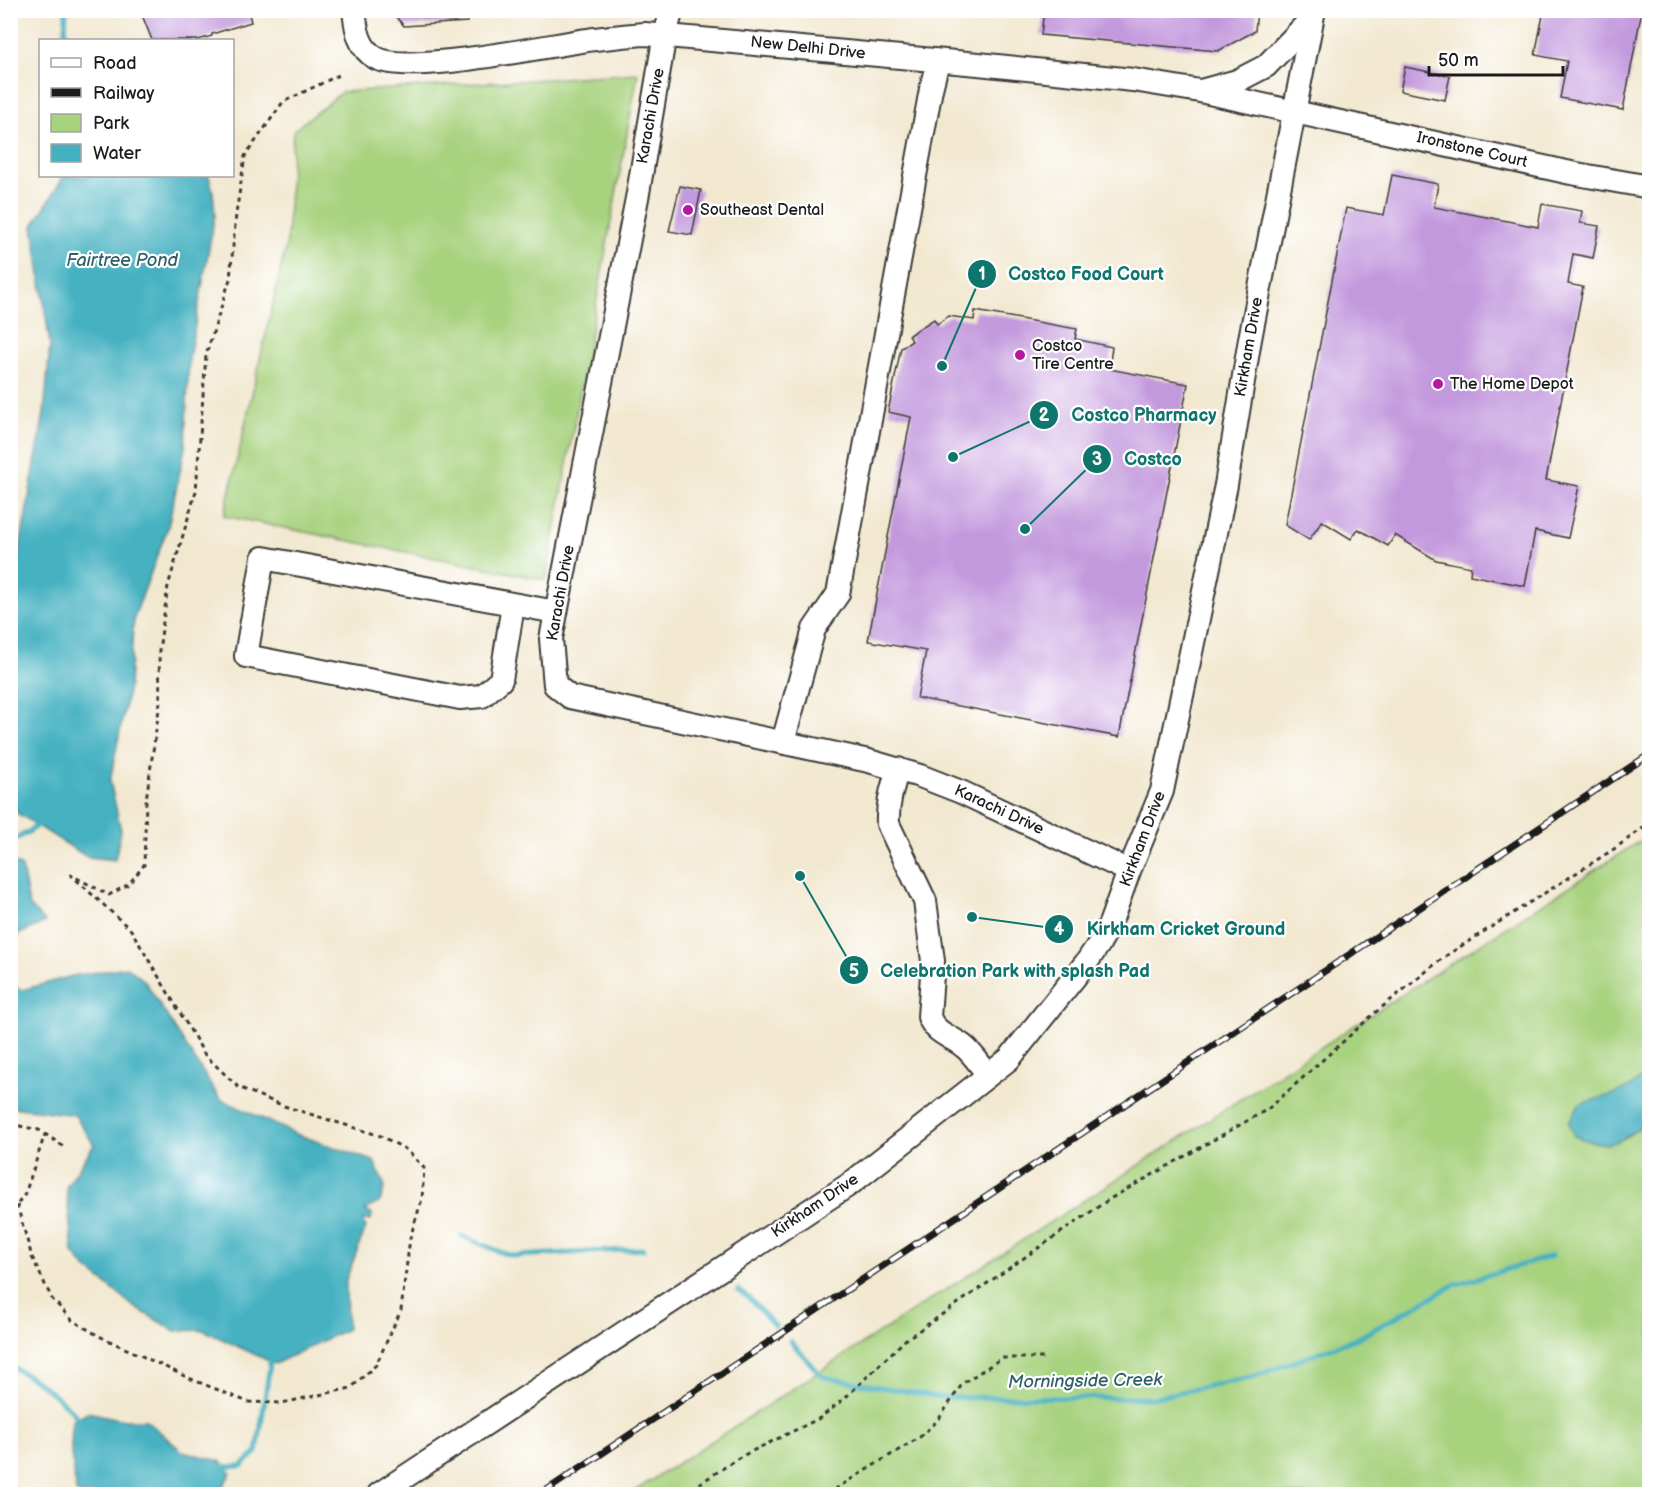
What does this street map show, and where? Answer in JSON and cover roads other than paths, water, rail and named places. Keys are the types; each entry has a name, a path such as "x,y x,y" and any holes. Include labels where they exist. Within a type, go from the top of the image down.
{"street":[{"name":"New Delhi Drive","path":"354,10 361,45 376,58 397,64 472,58 595,39 666,34 1133,80 1200,91 1294,111"},
{"name":"Karachi Drive","path":"672,10 551,639 555,685 570,697 869,761 898,770 961,792 1129,871"},
{"path":"1200,91 1237,81 1266,66 1313,14"},
{"name":"Kirkham Drive","path":"379,1494 850,1184 1009,1059 1086,963 1110,924 1162,791 1226,485 1250,339 1313,14"},
{"path":"783,742 814,629 838,594 938,61"},
{"name":"Ironstone Court","path":"1294,111 1571,172 1650,187"},
{"path":"513,605 501,680 482,696 460,698 246,656 263,558 556,612"},
{"path":"898,770 890,794 888,824 925,901 933,961 929,1017 937,1029 964,1046 988,1075"}],"water":[{"name":"Fairtree Pond","path":"63,177 209,177 213,191 215,215 189,358 185,448 168,527 134,618 129,686 110,781 121,830 115,860 87,857 17,813 11,794 11,626 19,553 44,413 50,346 33,226"},
{"path":"11,861 22,867 29,905 45,922 11,938"},
{"path":"127,967 144,980 220,1099 296,1134 374,1161 385,1186 380,1202 365,1210 372,1214 371,1220 362,1220 366,1227 346,1280 347,1329 275,1364 203,1330 175,1331 134,1307 85,1267 73,1253 66,1187 94,1145 75,1115 11,1107 11,986 22,990 72,976"},
{"path":"1649,1065 1649,1122 1621,1140 1607,1144 1574,1136 1569,1123 1579,1104 1629,1087 1644,1074"},
{"path":"87,1412 125,1420 146,1420 182,1451 220,1461 231,1473 218,1494 78,1494 71,1450 72,1421"}],"waterway":[{"name":"Morningside Creek","path":"65,39 66,10"},
{"path":"10,842 41,822"},
{"name":"Morningside Creek","path":"462,1236 515,1256 643,1249"},
{"name":"Morningside Creek","path":"790,1341 823,1377 939,1397 1152,1398 1255,1376 1358,1338 1454,1285 1552,1256"},
{"name":"Morningside Creek","path":"738,1290 749,1298 775,1326"},
{"name":"Morningside Creek","path":"220,1467 242,1466 257,1452 271,1357"},
{"name":"Morningside Creek","path":"10,1366 49,1390 82,1422"}],"railway":[{"path":"541,1494 1650,754"}],"place":[{"name":"Southeast Dental","path":"688,210"},
{"name":"Costco Tire Centre","path":"1020,355"},
{"name":"Costco Food Court","path":"942,366"},
{"name":"The Home Depot","path":"1438,384"},
{"name":"Costco Pharmacy","path":"953,457"},
{"name":"Costco","path":"1025,529"},
{"name":"Celebration Park with splash Pad","path":"800,876"},
{"name":"Kirkham Cricket Ground","path":"972,917"}]}
